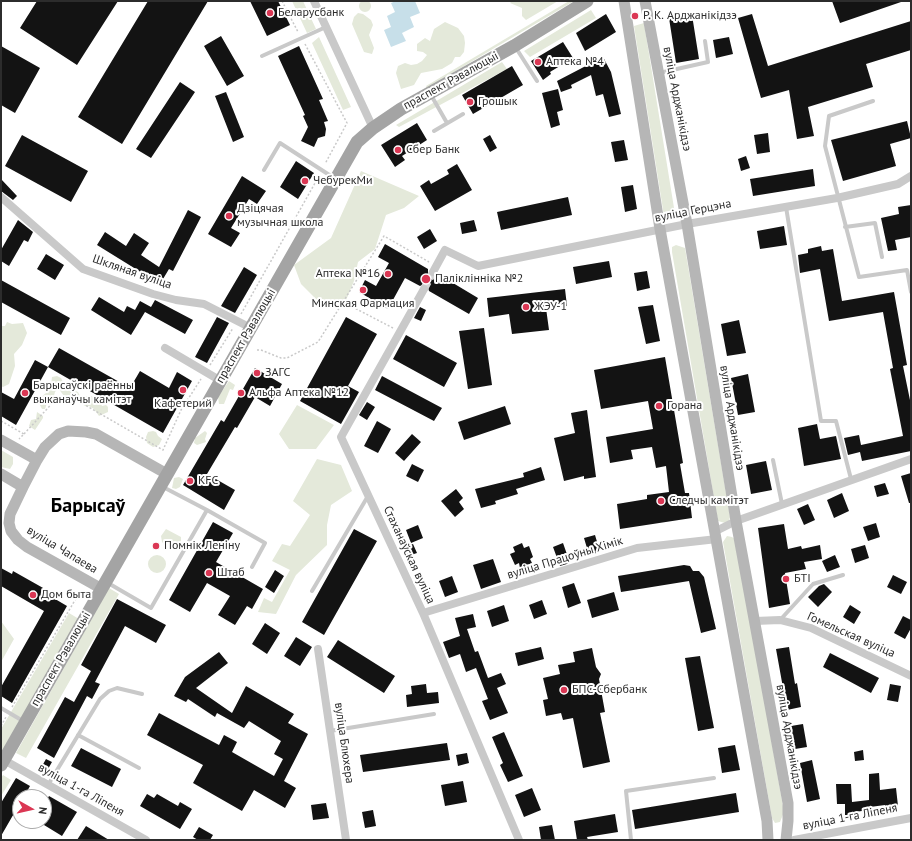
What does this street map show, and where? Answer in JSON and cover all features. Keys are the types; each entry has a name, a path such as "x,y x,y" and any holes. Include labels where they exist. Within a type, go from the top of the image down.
{"main road":[{"name":"праспект Рэвалюцыі","path":"2,763 357,142 373,128 401,109 514,46 587,1"},
{"path":"624,1 660,230 717,535 767,821 768,840"},
{"name":"вуліца Арджанікідзэ","path":"645,1 687,224 736,521 788,803 786,840"},
{"name":"вуліца Чапаева","path":"104,585 27,547 18,540 11,531 9,523 10,514 22,487 37,460 45,447 59,434 77,430 96,434 163,480"},
{"path":"1,440 37,460"},
{"path":"1,474 22,487"}],"street":[{"path":"314,1 373,128"},
{"name":"вуліца Герцэна","path":"435,269 445,250 478,266 687,224 837,198 898,184 911,176"},
{"name":"Шкляная вуліца","path":"1,197 83,269 153,294 176,300 204,304 251,328"},
{"name":"Стаханаўская вуліца","path":"424,288 341,437 423,613 519,840"},
{"path":"165,348 221,381"},
{"name":"вуліца Працоўны Хімік","path":"423,613 637,548 717,535 736,521 851,479 911,460"},
{"name":"Гомельская вуліца","path":"755,621 780,620 811,628 909,675"},
{"name":"вуліца Блюхера","path":"318,649 346,840"},
{"path":"909,675 911,666"},
{"name":"вуліца 1-га Ліпеня","path":"2,763 48,786 146,840"},
{"name":"вуліца 1-га Ліпеня","path":"794,840 911,818"}],"lane":[{"path":"262,56 326,27"},
{"path":"659,74 708,62 705,41"},
{"path":"514,46 537,82"},
{"path":"430,92 447,123"},
{"path":"873,101 829,116 825,146 837,198 859,277 907,270 911,292"},
{"path":"434,131 463,114"},
{"path":"264,170 280,144 336,179"},
{"path":"786,207 821,421 836,420 851,479"},
{"path":"845,227 875,224 882,257"},
{"path":"773,460 782,504"},
{"path":"163,480 206,510 265,543 252,567"},
{"path":"312,591 368,496"},
{"path":"104,585 151,608 206,510"},
{"path":"780,620 813,584 843,575"},
{"path":"48,786 100,699 109,691 117,688 142,694"},
{"path":"1,708 26,722"},
{"path":"330,731 434,714"},
{"path":"78,735 139,768"},
{"path":"631,840 626,791 714,778"}],"path":[{"path":"12,446 57,398 73,398 163,450 181,410 237,321 347,123 282,1"},
{"path":"257,350 287,358 318,342 384,236 435,269"},
{"path":"343,302 400,331"},
{"path":"1,421 24,434"},
{"path":"1,726 70,608"}],"shaded area":[{"path":"363,0 367,0 371,6 367,12 363,12 359,8 359,4"},
{"path":"292,1 303,1 316,29 307,33"},
{"path":"512,1 558,1 526,20 522,16 522,8 510,3"},
{"path":"569,1 574,1 427,88 426,86"},
{"path":"591,10 596,18 530,57 524,51"},
{"path":"358,13 363,14 371,20 373,25 369,35 374,48 372,54 364,52 352,24 354,17"},
{"path":"445,22 458,28 464,36 464,52 460,57 455,57 452,63 442,69 421,73 414,85 401,89 396,73 398,66 405,63 411,65 417,64 422,61 427,55 423,52 417,51 417,44 425,38 430,41 434,29"},
{"path":"644,23 675,214 664,216 634,26"},
{"path":"319,37 351,107 343,110 312,43"},
{"path":"502,62 507,69 399,127 396,125"},
{"path":"361,171 419,196 404,208 386,215 375,249 358,262 354,281 344,305 319,302 301,284 294,265 331,238"},
{"path":"676,245 685,248 730,517 729,521 725,523 718,521 672,252 672,247"},
{"path":"7,322 12,324 23,323 27,333 22,345 14,354 15,366 9,384 3,387 1,386 1,326 5,326"},
{"path":"57,376 61,378 64,384 69,383 72,389 78,392 80,396 92,396 96,402 100,402 102,406 106,405 108,407 108,412 99,416 94,409 89,406 85,406 74,395 64,396 58,388 53,399 47,403 45,409 42,409 39,403 40,398 46,393 48,387 51,385 52,377"},
{"path":"229,381 235,385 233,390 230,389 224,404 219,404 218,397"},
{"path":"297,405 334,425 316,449 289,449 279,434"},
{"path":"37,412 43,416 43,418 35,430 29,426 31,420 36,419"},
{"path":"205,431 207,433 205,439 206,442 197,445 194,443 195,438"},
{"path":"148,432 156,432 162,439 159,445 153,447 147,443 146,437"},
{"path":"1,450 13,457 13,464 10,469 1,467"},
{"path":"317,459 341,465 352,491 331,505 327,525 327,545 296,575 276,614 258,612 264,598 272,602 290,570 272,561 282,544 290,546 310,515 293,501"},
{"path":"179,477 183,479 180,487 176,489 172,488 174,478"},
{"path":"166,529 181,537 181,542 175,548 170,549 162,542 161,536"},
{"path":"727,536 736,540 784,812 780,822 775,823 772,818 723,542"},
{"path":"157,555 163,558 166,564 163,570 157,573 151,570 148,564 151,558"},
{"path":"109,588 119,594 26,758 16,753"},
{"path":"69,613 79,619 1,753 1,729"},
{"path":"1,621 14,639 1,662"},
{"path":"3,775 11,780 1,796 1,778"}],"water":[{"path":"396,1 415,1 420,13 410,17 414,27 402,33 406,41 391,47 384,30 391,27 387,16 395,12 391,3"}],"building":[{"path":"37,1 118,1 77,65 20,28"},
{"path":"148,1 208,1 122,144 78,117"},
{"name":"Беларусбанк","path":"250,1 278,1 290,25 267,36"},
{"path":"832,1 901,1 901,2 840,23"},
{"path":"606,14 616,32 585,51 576,33"},
{"path":"752,14 768,66 911,21 911,50 866,64 873,87 808,107 814,136 797,139 789,90 761,98 738,18"},
{"path":"692,15 699,59 676,63 669,18"},
{"path":"221,36 244,76 227,86 204,46"},
{"path":"729,37 733,54 716,58 713,40"},
{"path":"563,42 573,58 550,72 551,74 543,80 531,61"},
{"path":"1,46 40,68 15,113 1,105"},
{"path":"299,46 323,99 319,100 328,121 324,122 326,129 325,136 318,138 314,147 301,141 308,127 303,116 305,115 278,56"},
{"path":"603,57 611,72 621,114 609,117 603,94 596,96 591,75 571,85 572,88 561,92 557,81"},
{"path":"512,66 523,85 473,114 462,95"},
{"path":"180,82 195,92 151,158 136,149"},
{"path":"558,89 563,110 557,112 560,125 551,128 542,93"},
{"path":"226,92 244,137 233,142 215,96"},
{"path":"907,121 911,138 890,144 896,166 843,181 831,140"},
{"name":"Сбер Банк","path":"417,123 427,140 402,156 405,160 395,167 381,145"},
{"path":"768,133 770,152 757,154 754,135"},
{"path":"22,135 88,171 71,202 5,166"},
{"path":"490,135 497,148 490,152 483,139"},
{"path":"624,140 628,160 615,162 611,142"},
{"path":"746,156 750,168 741,171 738,159"},
{"path":"296,161 314,173 298,199 280,187"},
{"path":"457,164 472,190 435,211 420,186 429,180 431,184 449,174 447,170"},
{"path":"813,169 815,186 753,196 750,179"},
{"name":"Дзіцячая музычная школа","path":"242,176 266,191 257,204 249,199 231,228 240,233 231,247 208,234"},
{"path":"1,179 17,196 13,200 1,191"},
{"path":"633,185 637,209 625,212 621,187"},
{"path":"568,197 572,215 501,230 497,212"},
{"path":"911,205 911,237 895,240 897,250 888,251 881,218 899,214 898,207"},
{"path":"188,210 201,217 173,271 169,269 160,284 97,245 105,232 126,246 134,233 149,243 141,255 159,267"},
{"path":"18,220 33,232 28,242 24,240 9,266 1,261 1,250"},
{"path":"474,220 477,231 462,234 460,223"},
{"path":"784,226 787,245 760,249 757,231"},
{"path":"430,229 437,241 424,249 417,237"},
{"name":"Паліклінніка №2","path":"385,244 428,269 430,277 434,277 438,274 478,298 469,314 429,291 427,284 420,286 405,278 388,309 359,292 365,280 376,286 389,263 378,257"},
{"path":"821,246 822,251 833,249 842,301 894,292 907,365 903,366 911,405 911,451 862,461 860,452 848,455 844,438 859,435 861,445 903,436 890,369 893,368 883,312 829,321 820,269 800,273 798,255 808,253 808,249"},
{"path":"46,254 64,265 55,280 37,269"},
{"path":"609,261 612,277 576,284 573,267"},
{"path":"244,267 257,275 235,313 221,306"},
{"path":"647,271 650,288 637,291 634,273"},
{"path":"1,280 70,318 61,335 1,302"},
{"path":"565,289 567,306 546,308 549,330 512,334 509,314 489,317 487,298"},
{"path":"99,297 124,312 127,306 135,310 140,301 151,307 155,300 193,320 185,334 145,312 131,335 91,310"},
{"path":"653,305 660,341 646,344 638,307"},
{"path":"420,307 426,310 421,321 414,318"},
{"path":"217,317 229,323 207,363 195,357"},
{"path":"346,317 377,334 348,386 359,392 341,424 300,401"},
{"path":"739,320 746,353 727,356 721,324"},
{"path":"484,328 492,385 468,389 459,331"},
{"path":"406,335 457,363 444,387 393,359"},
{"path":"59,348 130,388 140,371 169,388 177,372 192,381 163,433 48,367"},
{"path":"665,357 683,463 680,464 685,493 689,493 692,518 620,529 617,504 647,499 647,495 669,492 666,466 656,468 652,447 631,450 633,459 610,463 606,437 653,429 648,401 601,409 594,370"},
{"name":"Барысаўскі раённы выканаўчы камітэт","path":"35,360 48,367 16,425 1,416 1,392 14,399"},
{"path":"255,368 282,384 270,406 255,397 207,474 235,490 224,510 183,485 221,420 224,422"},
{"path":"748,374 755,412 738,415 731,378"},
{"path":"382,376 442,408 434,421 375,390"},
{"path":"367,402 375,407 367,420 359,415"},
{"path":"505,406 511,424 464,440 458,422"},
{"path":"587,410 596,477 584,479 584,476 564,481 554,438 575,433 571,413"},
{"path":"377,421 391,429 378,453 364,446"},
{"path":"817,424 820,439 836,436 841,459 804,466 798,428"},
{"path":"412,434 421,442 404,461 395,453"},
{"path":"766,461 772,490 751,494 746,465"},
{"path":"412,464 424,470 418,482 406,476"},
{"path":"541,467 545,480 516,489 518,494 495,501 496,504 481,508 475,489 524,477 523,473"},
{"path":"911,473 911,503 909,503 901,476"},
{"path":"885,483 889,494 877,497 874,486"},
{"path":"456,489 463,498 459,502 464,509 455,517 441,501"},
{"path":"842,493 849,511 834,518 827,500"},
{"path":"808,504 815,520 804,525 797,509"},
{"name":"Штаб","path":"213,522 233,533 216,562 263,589 252,609 247,606 235,625 218,615 230,596 207,583 190,612 169,600"},
{"path":"876,523 880,537 868,541 863,527"},
{"path":"784,524 788,549 801,546 802,549 820,545 822,559 804,562 806,569 785,573 790,604 769,608 758,528"},
{"path":"418,525 423,538 411,543 406,530"},
{"path":"354,529 377,541 324,635 302,622"},
{"path":"595,535 600,552 589,555 584,538"},
{"path":"522,543 524,548 529,546 533,557 530,559 532,563 520,568 519,563 515,565 510,554 515,552 513,547"},
{"path":"563,543 570,563 560,566 553,547"},
{"path":"413,544 417,553 408,556 404,547"},
{"path":"865,545 869,558 855,563 851,549"},
{"path":"835,555 840,567 827,572 822,561"},
{"path":"493,559 501,582 481,589 473,565"},
{"path":"684,565 690,566 693,571 699,571 704,577 716,629 701,633 689,581 621,592 618,576"},
{"path":"1,568 12,574 13,571 52,593 50,596 67,606 12,703 1,696 1,687 44,611 1,586"},
{"path":"275,570 284,576 274,593 265,587"},
{"path":"893,575 907,582 901,594 887,587"},
{"path":"452,576 458,592 445,597 439,581"},
{"path":"574,583 581,603 568,608 562,587"},
{"path":"824,584 832,592 818,607 808,597 819,586"},
{"path":"614,592 619,610 592,618 587,600"},
{"path":"117,599 166,625 156,643 125,626 95,682 100,684 92,699 87,696 54,758 37,748 65,697 74,702 91,671 81,665"},
{"path":"542,600 547,614 534,619 529,605"},
{"path":"504,605 509,621 492,627 487,611"},
{"path":"850,605 861,612 854,624 843,617"},
{"path":"473,614 476,627 467,629 475,652 478,651 488,678 501,673 506,684 497,688 508,713 490,720 482,701 488,699 476,668 466,672 460,654 449,658 443,642 460,636 455,618"},
{"path":"903,616 911,620 911,628 905,639 894,633"},
{"path":"265,623 280,633 267,654 252,644"},
{"path":"296,637 312,647 300,666 284,656"},
{"path":"338,640 395,676 384,693 327,657"},
{"path":"541,647 544,659 518,666 515,653"},
{"path":"789,647 795,684 797,683 801,707 787,710 776,649"},
{"path":"592,648 596,667 601,674 599,679 605,712 600,713 610,762 583,768 573,718 563,720 561,713 546,716 543,700 548,699 543,678 560,674 558,665 575,662 573,652"},
{"path":"219,652 228,663 196,688 232,713 246,686 294,714 288,723 308,734 284,781 296,788 285,808 254,790 242,811 193,783 203,765 147,735 159,713 219,745 224,735 237,742 232,752 274,776 283,759 274,754 281,741 249,721 244,728 217,713 215,717 188,699 186,702 174,696 185,677"},
{"path":"830,653 879,678 871,693 823,667"},
{"path":"700,656 714,728 698,731 685,658"},
{"path":"426,684 427,693 438,692 439,703 407,707 406,695 412,694 411,686"},
{"path":"890,684 901,686 898,702 887,700"},
{"path":"803,724 807,747 795,749 791,726"},
{"path":"504,732 523,776 508,782 500,765 503,763 492,737"},
{"path":"447,743 450,760 363,772 360,755"},
{"path":"735,745 740,770 722,773 718,748"},
{"path":"81,748 121,769 112,787 71,766"},
{"path":"863,750 864,760 855,761 854,752"},
{"path":"467,753 469,763 458,766 456,755"},
{"path":"46,759 52,762 48,769 42,766"},
{"path":"812,760 820,799 807,802 800,763"},
{"path":"879,773 880,790 896,788 898,806 885,808 885,805 870,807 870,810 854,812 854,815 845,815 845,804 837,804 836,784 851,784 852,802 869,800 869,774"},
{"path":"16,778 30,786 28,789 12,789 12,817 1,836 1,803"},
{"path":"463,781 467,802 445,806 441,785"},
{"path":"532,788 541,810 524,817 515,795"},
{"path":"736,793 739,812 635,829 632,810"},
{"path":"147,794 154,798 157,794 178,806 180,802 192,809 180,829 140,806"},
{"path":"52,798 77,812 62,836 51,829 52,829"},
{"path":"326,803 329,818 313,820 311,805"},
{"path":"373,810 376,826 365,828 362,812"},
{"path":"615,814 618,832 587,837 588,840 577,840 574,821"},
{"path":"552,825 555,840 541,840 539,827"},
{"path":"86,826 109,840 77,840"},
{"path":"199,827 213,835 210,840 198,840 193,837"}],"tunnel":[{"path":"424,289 433,272"}],"place":[{"name":"Беларусбанк","path":"270,13"},
{"name":"Р. К. Арджанікідзэ","path":"635,16"},
{"name":"Аптека №4","path":"538,62"},
{"name":"Грошык","path":"470,102"},
{"name":"Сбер Банк","path":"398,150"},
{"name":"ЧебурекМи","path":"305,181"},
{"name":"Дзіцячая музычная школа","path":"229,216"},
{"name":"Аптека №16","path":"388,274"},
{"name":"Паліклінніка №2","path":"426,279"},
{"name":"Минская Фармация","path":"363,290"},
{"name":"ЖЭУ-1","path":"526,307"},
{"name":"ЗАГС","path":"257,373"},
{"name":"Кафетерий","path":"183,390"},
{"name":"Барысаўскі раённы выканаўчы камітэт","path":"25,393"},
{"name":"Альфа Аптека №12","path":"241,393"},
{"name":"Горана","path":"659,406"},
{"name":"KFC","path":"190,481"},
{"name":"Следчы камітэт","path":"661,501"},
{"name":"Помнік Леніну","path":"156,546"},
{"name":"Штаб","path":"209,573"},
{"name":"БТІ","path":"786,579"},
{"name":"Дом быта","path":"33,595"},
{"name":"БПС-Сбербанк","path":"564,690"}],"district":[{"name":"Барысаў","path":"88,506"}]}
